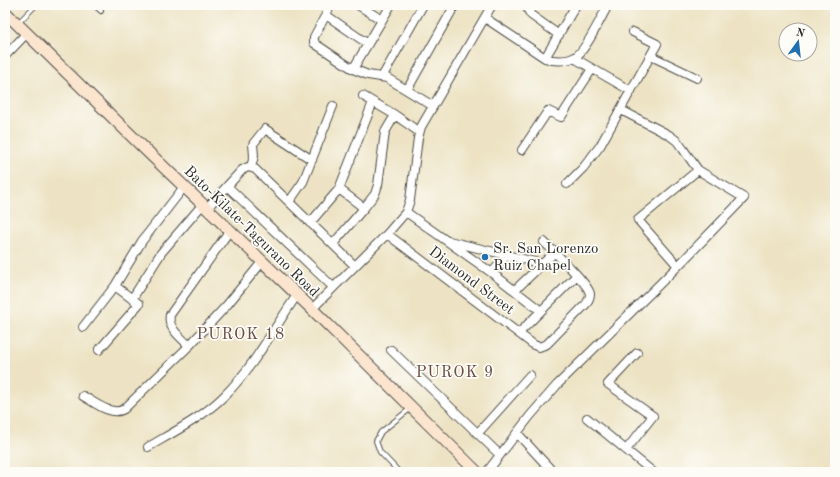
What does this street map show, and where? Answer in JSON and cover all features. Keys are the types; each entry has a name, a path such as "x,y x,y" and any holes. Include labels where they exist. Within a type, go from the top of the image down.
{"street":[{"path":"331,5 314,37 314,43 353,69 368,75 387,78 433,106"},
{"path":"358,5 382,20"},
{"path":"353,69 391,5"},
{"path":"382,77 423,5"},
{"path":"407,90 455,5"},
{"path":"312,309 387,234 406,212 410,200 419,132 423,122 492,5"},
{"path":"528,5 529,13 559,35"},
{"path":"544,58 576,5"},
{"path":"484,18 544,58 555,61 574,58 582,50 608,5"},
{"name":"Bato-Kilate-Tagurano Road","path":"5,12 184,187 312,309 477,472"},
{"path":"326,15 368,44"},
{"path":"567,184 593,157 621,110 657,44 633,32"},
{"path":"5,56 27,33"},
{"path":"651,56 697,78"},
{"path":"574,58 631,91"},
{"path":"522,150 548,112 561,117 592,69"},
{"path":"363,96 395,115 419,132"},
{"path":"310,224 339,189 373,102"},
{"path":"289,202 300,187 333,106"},
{"path":"487,472 541,403 744,198 698,170 677,141 664,132 621,110"},
{"path":"332,244 364,208 377,190 385,132 395,115"},
{"path":"251,167 254,156 253,144 265,129 312,160"},
{"path":"132,299 161,253 205,206 242,170 248,167 251,167 259,172 310,224 355,266"},
{"path":"678,266 638,220 698,170"},
{"path":"227,186 333,288"},
{"path":"83,327 115,286 142,241 184,187"},
{"path":"339,189 364,208"},
{"path":"406,212 541,310"},
{"path":"189,346 171,327 169,323 170,315 230,230"},
{"name":"Diamond Street","path":"387,234 536,346 541,347 547,344 588,300 590,293 577,275"},
{"path":"443,239 543,264"},
{"path":"519,333 577,275 544,242"},
{"path":"515,290 554,253"},
{"path":"492,273 507,254"},
{"path":"83,396 111,411 121,411 189,346 227,305 262,262"},
{"path":"99,350 139,304 115,286"},
{"path":"148,447 183,426 211,407 224,396 249,366 297,295"},
{"path":"391,350 500,455"},
{"path":"626,450 653,416 608,384 637,353"},
{"path":"478,433 530,375"},
{"path":"587,418 652,472"},
{"path":"517,433 553,472"}],"lane":[{"path":"17,24 36,5"},
{"path":"94,5 101,11"},
{"path":"399,472 380,452 376,441 381,432 411,408"}],"place":[{"name":"Sr. San Lorenzo Ruiz Chapel","path":"485,257"}],"district":[{"name":"PUROK 18","path":"241,333"},
{"name":"PUROK 9","path":"455,371"}]}
